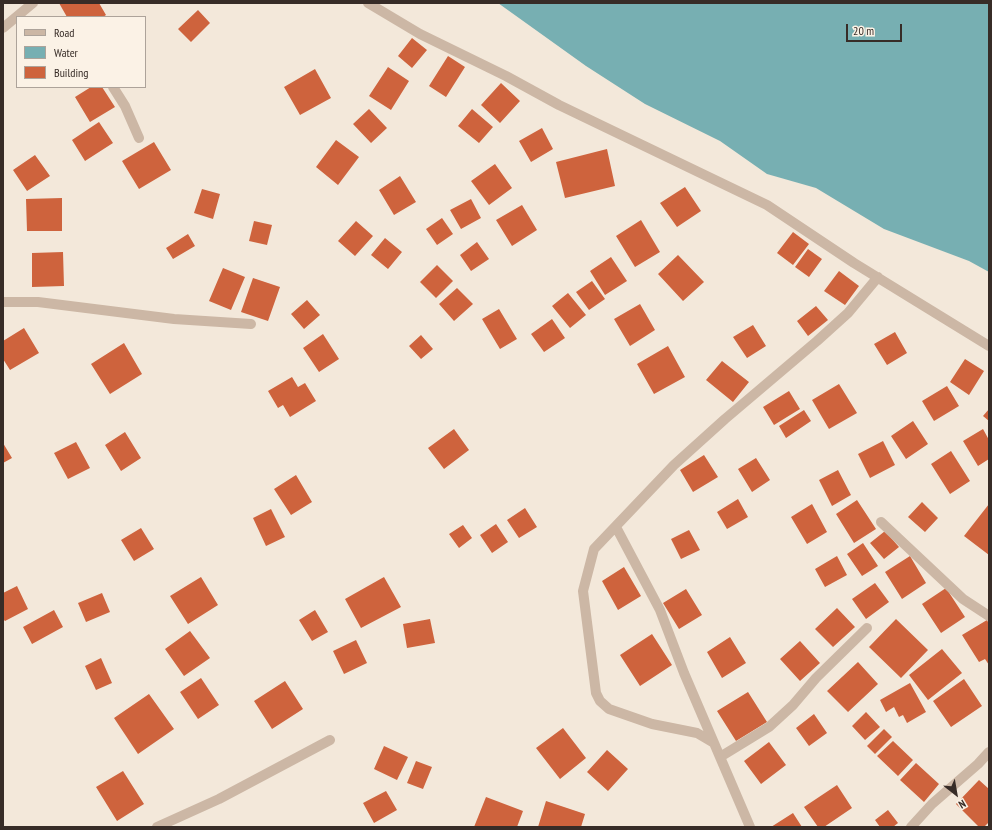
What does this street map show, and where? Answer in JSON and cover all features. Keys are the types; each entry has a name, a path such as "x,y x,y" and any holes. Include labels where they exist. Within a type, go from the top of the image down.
{"street":[{"path":"21,16 33,3"},
{"path":"368,3 420,34 506,76 559,105 768,205 854,263 989,346"},
{"path":"3,28 14,23"},
{"path":"114,88 125,106 139,138"},
{"path":"714,743 697,733 652,724 609,709 600,701 596,693 584,591 594,549 674,465 848,313 878,277"},
{"path":"3,302 38,302 174,319 251,324"},
{"path":"881,522 963,599 989,616"},
{"path":"616,527 660,610 684,674 750,827"},
{"path":"720,757 769,727 793,705 816,678 868,628"},
{"path":"157,827 219,799 330,740"},
{"path":"911,827 932,804 978,764 989,752"}],"water":[{"path":"498,3 989,3 989,272 969,261 884,229 816,188 767,174 720,141 645,104 586,66"}],"building":[{"path":"59,3 99,3 106,15 104,16 66,16"},
{"path":"198,10 210,23 191,42 178,29"},
{"path":"412,38 427,50 412,68 398,56"},
{"path":"448,56 465,67 446,97 429,86"},
{"path":"388,67 409,81 391,110 369,96"},
{"path":"315,69 331,98 300,115 284,87"},
{"path":"501,83 520,101 500,123 481,105"},
{"path":"89,88 103,88 115,107 90,122 75,97"},
{"path":"369,109 387,128 371,143 353,124"},
{"path":"472,109 493,127 479,143 458,126"},
{"path":"99,122 113,143 85,161 72,140"},
{"path":"542,128 553,149 531,162 519,141"},
{"path":"336,140 359,157 338,185 316,167"},
{"path":"154,142 171,170 139,189 122,161"},
{"path":"607,149 615,186 565,198 556,162"},
{"path":"35,155 50,176 27,191 13,170"},
{"path":"495,164 512,188 489,205 471,181"},
{"path":"400,176 416,202 394,215 379,190"},
{"path":"685,187 701,211 677,227 660,203"},
{"path":"202,189 220,194 213,219 194,213"},
{"path":"62,198 62,231 27,231 26,199"},
{"path":"471,199 481,218 461,229 450,210"},
{"path":"522,205 537,230 512,246 496,220"},
{"path":"442,218 453,234 437,245 426,229"},
{"path":"641,220 660,252 635,267 616,236"},
{"path":"254,221 272,225 267,245 249,241"},
{"path":"356,221 373,236 355,256 338,241"},
{"path":"793,232 809,244 793,265 777,253"},
{"path":"188,234 195,246 173,259 166,248"},
{"path":"385,238 402,252 388,269 371,255"},
{"path":"477,242 489,259 471,271 460,255"},
{"path":"808,249 822,259 809,277 795,267"},
{"path":"63,252 64,286 32,287 32,253"},
{"path":"678,255 704,282 683,301 658,274"},
{"path":"611,257 627,281 605,295 590,271"},
{"path":"437,265 453,281 436,298 420,282"},
{"path":"223,268 245,277 231,310 209,301"},
{"path":"839,271 859,286 845,305 824,291"},
{"path":"253,278 280,287 268,321 241,312"},
{"path":"592,281 605,299 589,310 576,292"},
{"path":"457,288 473,304 454,321 439,304"},
{"path":"568,293 586,315 570,328 552,306"},
{"path":"307,300 320,315 304,329 291,314"},
{"path":"640,304 655,330 630,346 614,319"},
{"path":"816,306 828,320 808,336 797,321"},
{"path":"499,309 517,339 500,349 482,319"},
{"path":"552,319 565,338 544,352 531,334"},
{"path":"753,325 766,346 747,358 733,337"},
{"path":"24,328 39,353 10,370 3,359 3,341"},
{"path":"895,332 907,353 887,365 874,344"},
{"path":"323,334 339,359 319,372 303,348"},
{"path":"421,335 433,349 421,359 409,346"},
{"path":"124,343 142,374 110,394 91,364"},
{"path":"668,346 685,377 654,394 637,364"},
{"path":"965,359 984,371 969,395 950,382"},
{"path":"722,361 749,382 733,402 706,380"},
{"path":"292,377 298,387 305,383 316,401 290,417 283,405 278,408 268,391"},
{"path":"839,384 857,413 829,429 812,400"},
{"path":"947,386 959,406 934,421 922,401"},
{"path":"789,391 800,409 774,425 763,407"},
{"path":"989,409 989,421 983,416"},
{"path":"804,410 811,421 786,438 779,426"},
{"path":"913,421 928,444 906,459 891,436"},
{"path":"454,429 469,450 444,469 428,448"},
{"path":"983,429 989,440 989,459 978,466 963,441"},
{"path":"125,432 141,458 121,471 105,445"},
{"path":"883,441 895,465 870,478 858,454"},
{"path":"76,442 90,468 68,479 54,453"},
{"path":"3,443 12,458 3,463"},
{"path":"951,451 970,481 950,494 931,464"},
{"path":"704,455 718,477 693,492 680,470"},
{"path":"756,458 770,480 752,492 738,469"},
{"path":"838,470 851,495 832,506 819,480"},
{"path":"296,475 312,502 291,515 274,489"},
{"path":"738,499 748,517 727,529 717,512"},
{"path":"857,500 876,529 854,543 836,514"},
{"path":"922,502 938,518 925,532 908,517"},
{"path":"812,504 827,532 807,544 791,517"},
{"path":"989,504 989,555 964,536"},
{"path":"525,508 537,527 519,538 507,520"},
{"path":"271,509 285,537 266,546 253,518"},
{"path":"496,524 508,542 492,553 480,535"},
{"path":"463,525 472,538 459,548 449,534"},
{"path":"141,528 154,549 134,561 121,540"},
{"path":"689,530 700,550 681,559 671,539"},
{"path":"885,531 899,547 884,559 870,543"},
{"path":"863,543 878,566 862,576 847,554"},
{"path":"837,556 847,575 825,587 815,569"},
{"path":"910,556 926,583 902,599 885,572"},
{"path":"624,567 641,596 618,610 602,581"},
{"path":"201,577 218,605 188,624 170,596"},
{"path":"384,577 401,607 361,628 345,599"},
{"path":"875,583 889,602 866,619 852,599"},
{"path":"17,586 28,609 5,621 3,619 3,593"},
{"path":"946,588 965,617 941,633 922,604"},
{"path":"686,589 702,615 679,629 663,603"},
{"path":"102,593 110,612 86,622 78,603"},
{"path":"837,608 855,627 833,647 815,629"},
{"path":"54,610 63,627 32,644 23,627"},
{"path":"315,610 328,632 312,641 299,620"},
{"path":"430,619 435,643 407,648 403,624"},
{"path":"896,619 928,650 901,678 869,647"},
{"path":"987,620 989,624 989,665 985,659 979,662 962,635"},
{"path":"190,631 210,658 184,676 165,649"},
{"path":"652,634 672,665 640,686 620,655"},
{"path":"730,637 746,663 722,678 707,652"},
{"path":"356,640 367,663 344,674 333,651"},
{"path":"800,641 820,663 800,681 780,659"},
{"path":"942,649 962,673 928,700 909,675"},
{"path":"101,658 112,683 96,690 85,666"},
{"path":"858,662 878,684 848,712 827,691"},
{"path":"201,678 219,705 198,719 180,692"},
{"path":"964,679 982,706 951,727 933,701"},
{"path":"285,681 303,709 272,729 254,701"},
{"path":"910,683 926,712 907,723 903,715 899,717 894,707 886,712 880,700"},
{"path":"748,692 767,722 736,741 717,711"},
{"path":"149,694 174,729 138,754 114,718"},
{"path":"866,712 880,727 865,740 852,726"},
{"path":"814,714 827,733 809,746 796,728"},
{"path":"563,728 586,758 560,779 536,748"},
{"path":"884,729 892,737 875,754 867,746"},
{"path":"893,741 913,760 898,776 877,756"},
{"path":"769,742 786,765 761,784 744,761"},
{"path":"384,746 408,757 397,780 374,769"},
{"path":"607,750 628,769 608,791 587,772"},
{"path":"416,761 432,767 423,789 407,783"},
{"path":"916,763 939,784 924,802 900,780"},
{"path":"123,771 144,804 117,821 96,787"},
{"path":"979,780 989,789 989,822 984,827 979,827 956,804"},
{"path":"837,785 852,808 824,827 818,827 804,807"},
{"path":"386,791 397,810 374,823 363,803"},
{"path":"486,797 523,811 517,827 474,827"},
{"path":"546,801 585,814 581,827 538,827"},
{"path":"888,810 898,823 893,827 880,827 875,820"},
{"path":"793,813 802,827 771,827"}]}
